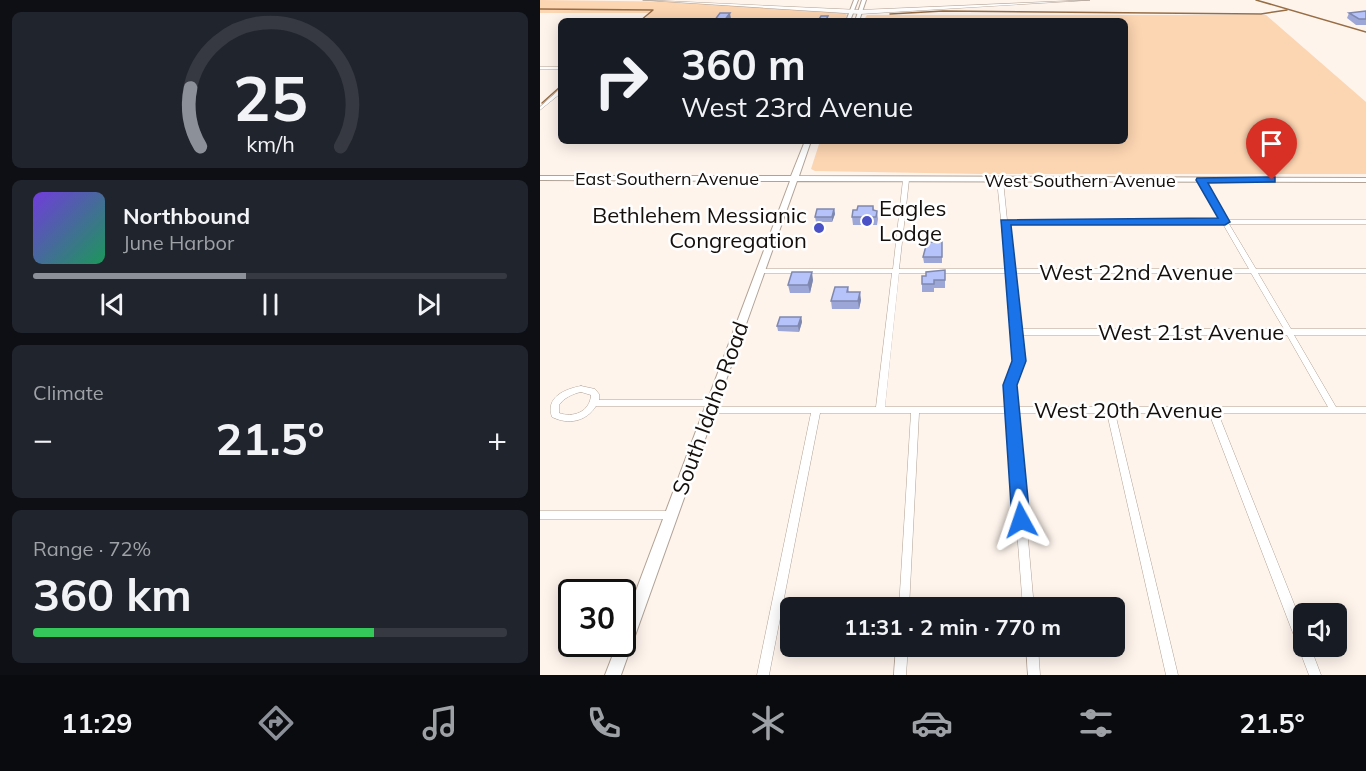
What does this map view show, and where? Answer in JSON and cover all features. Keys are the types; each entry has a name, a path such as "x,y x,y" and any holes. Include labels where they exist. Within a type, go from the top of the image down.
{"highway":[{"path":"646,0 735,3 856,12 1087,0"}],"main road":[{"path":"856,0 856,18"},
{"path":"851,18 864,0"},
{"name":"South Idaho Road","path":"613,675 807,144"},
{"name":"East Southern Avenue","path":"540,178 795,178"},
{"name":"West Southern Avenue","path":"795,178 1366,180"}],"street":[{"path":"540,68 558,68"},
{"path":"541,108 558,94"},
{"path":"880,410 906,180"},
{"path":"1000,180 1019,361 1010,385 1028,597"},
{"path":"1201,180 1334,410"},
{"path":"1005,222 1366,222"},
{"name":"West 22nd Avenue","path":"761,271 1366,271"},
{"name":"West 21st Avenue","path":"1016,333 1366,332"},
{"path":"574,390 592,391 595,394 595,403 586,412 572,418 559,418 553,411 561,397 574,390"},
{"name":"West 20th Avenue","path":"595,403 816,411 1366,410"},
{"path":"905,597 915,410"},
{"path":"1110,410 1172,675"},
{"path":"1212,410 1293,618"},
{"path":"763,675 816,411"},
{"path":"540,515 671,514"},
{"path":"900,675 901,657"},
{"path":"1033,657 1034,675"},
{"path":"1308,657 1315,675"}],"shaded area":[{"path":"540,0 691,2 843,12 847,15 846,18 646,18 650,13 540,13"},
{"path":"867,15 1266,15 1366,102 1366,174 981,174 815,171 811,169 819,144 1128,144 1128,18 865,18"}],"building":[{"path":"1366,11 1366,19 1359,19 1349,13"},
{"path":"720,13 730,13 726,18 716,18"},
{"path":"858,206 873,206 873,210 877,211 876,217 852,217 853,210 857,210"},
{"path":"817,209 834,209 832,217 815,217"},
{"path":"927,242 942,242 942,257 923,257"},
{"path":"945,270 945,280 934,280 934,284 922,284 922,276 926,276 926,272"},
{"path":"792,272 812,272 808,285 788,285"},
{"path":"835,287 848,287 847,292 860,292 858,301 831,301"},
{"path":"780,317 801,317 798,326 777,326"}],"waterway":[{"path":"1256,0 1366,32"},
{"path":"540,9 653,10 644,18"},
{"path":"890,14 943,11 1261,14 1287,10"},
{"path":"542,103 558,89"}],"place":[{"name":"Eagles Lodge","path":"867,221"},
{"name":"Bethlehem Messianic Congregation","path":"819,228"}],"route":[{"path":"1021,520 1010,385 1019,361 1005,222 1225,222 1201,180 1272,180"}]}
